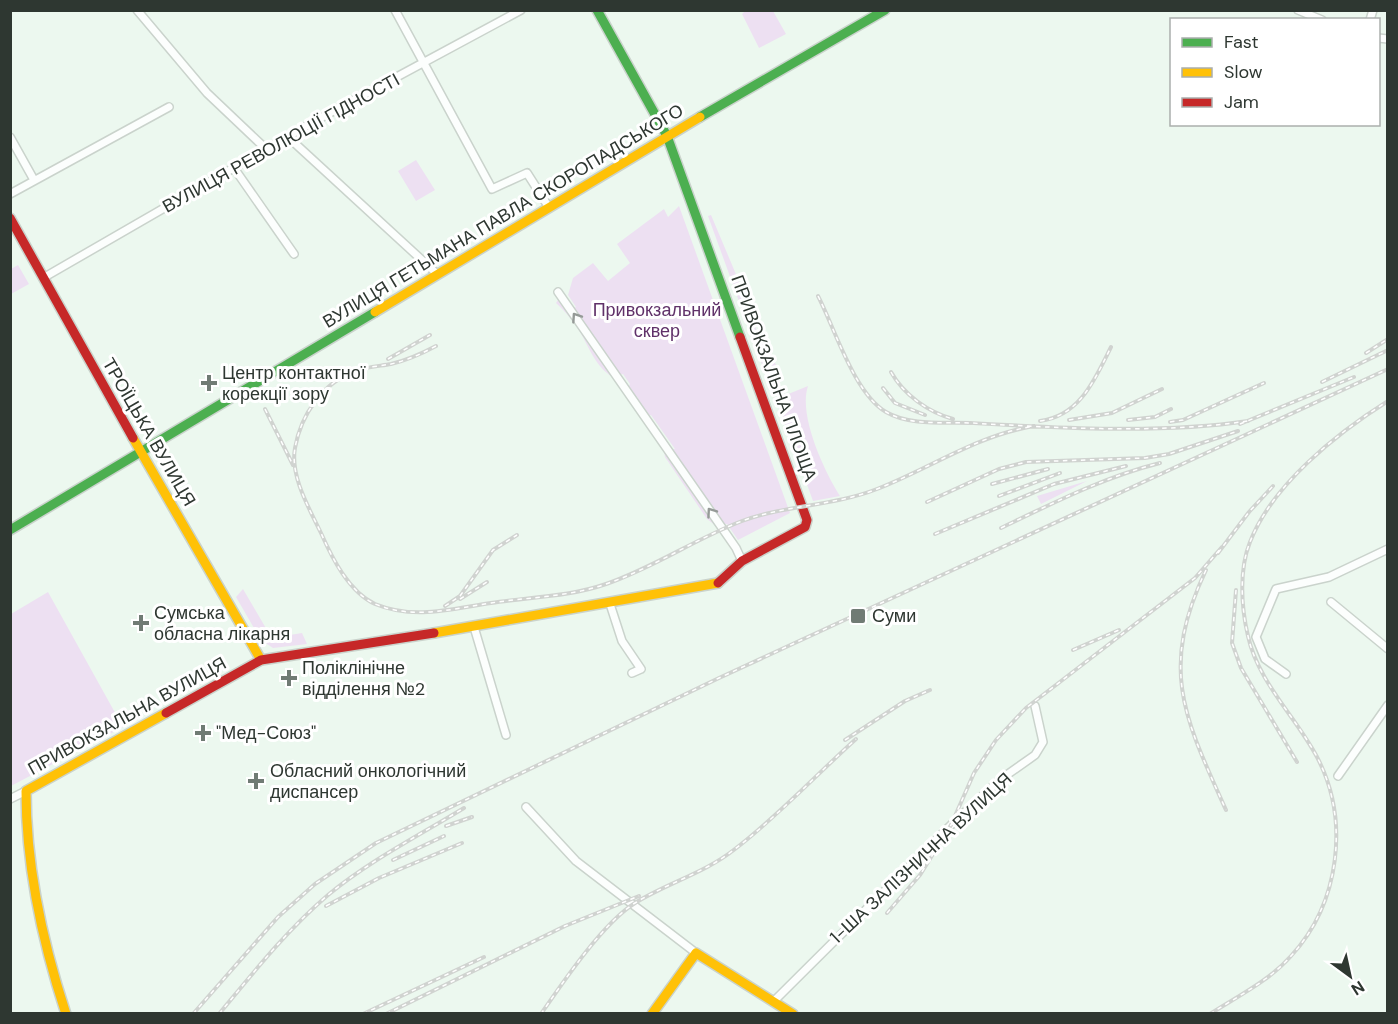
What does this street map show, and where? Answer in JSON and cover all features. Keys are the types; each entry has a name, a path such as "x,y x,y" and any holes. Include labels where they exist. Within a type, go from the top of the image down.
{"main road":[{"name":"ПРИВОКЗАЛЬНА ПЛОЩА","path":"597,10 667,136 712,254 807,520 802,531 742,561 714,586"},
{"name":"ВУЛИЦЯ ГЕТЬМАНА ПАВЛА СКОРОПАДСЬКОГО","path":"10,530 548,206 885,10"},
{"name":"ТРОЇЦЬКА ВУЛИЦЯ","path":"10,218 141,453 261,660"},
{"name":"ПРИВОКЗАЛЬНА ВУЛИЦЯ","path":"66,1014 44,938 30,845 26,791 261,660 714,586"},
{"path":"652,1014 696,953 793,1014"}],"street":[{"path":"137,10 207,93 266,149"},
{"path":"395,10 422,64 492,189 527,173 548,206"},
{"name":"ВУЛИЦЯ РЕВОЛЮЦІЇ ГІДНОСТІ","path":"43,278 266,149 521,10"},
{"path":"1298,10 1317,18"},
{"path":"10,194 169,107"},
{"path":"10,137 34,180"},
{"path":"288,137 436,273"},
{"path":"234,168 294,254"},
{"path":"558,292 736,548 742,561"},
{"path":"1286,675 1265,658 1256,637 1276,589 1329,577 1388,549"},
{"path":"1330,602 1388,649"},
{"path":"610,604 622,641 641,669 632,673"},
{"path":"474,627 506,735"},
{"path":"1338,776 1388,705"},
{"name":"1-ША ЗАЛІЗНИЧНА ВУЛИЦЯ","path":"774,1001 951,825 1001,779 1035,755 1044,742 1035,706"},
{"path":"10,799 26,791"},
{"path":"526,807 576,861 696,953"}],"green space":[{"path":"745,11 773,11 786,34 759,48 742,14"},
{"path":"416,160 435,190 416,201 398,171"},
{"name":"Привокзальний сквер","path":"679,206 790,513 738,540 727,524 716,526 707,519 665,457 664,451 675,449 651,415 646,417 637,405 638,398 627,389 630,384 623,374 613,377 602,368 575,325 556,303 560,297 564,298 573,308 576,307 568,295 573,278 593,263 608,281 630,263 617,244 664,209 668,217"},
{"path":"711,215 754,317 751,318 776,365 764,370 708,216"},
{"path":"18,265 29,284 11,294 11,269"},
{"path":"808,386 807,412 814,442 840,496 813,501 776,399"},
{"path":"1087,481 1041,504 1037,496"},
{"path":"243,589 267,630 278,637 302,633 307,644 273,648 261,640 236,597"},
{"path":"48,592 123,727 11,786 11,614"}],"railway":[{"path":"818,296 846,359 864,391 886,412 895,416 927,422 1110,429 1181,428 1248,421"},
{"path":"388,359 430,335"},
{"path":"1366,353 1388,339"},
{"path":"436,346 403,361 355,371 333,383 315,401 308,412 302,423 295,448 294,459 298,481 330,553 349,583 357,591 375,604 390,609 433,612 592,588 640,570 742,521 861,495 992,437 1034,426"},
{"path":"1040,421 1054,418 1076,404 1092,383 1111,347"},
{"path":"1322,382 1388,350"},
{"path":"193,1014 278,917 315,884 376,843 719,678 1388,369"},
{"path":"891,372 918,402 953,419"},
{"path":"1240,424 1354,377"},
{"path":"1170,422 1183,420 1264,383"},
{"path":"883,388 895,403 925,415"},
{"path":"1069,420 1112,413 1162,389"},
{"path":"1210,1014 1263,981 1291,956 1308,935 1320,911 1335,860 1334,807 1327,781 1317,757 1260,669 1248,636 1242,588 1246,553 1260,521 1290,481 1328,445 1388,401"},
{"path":"265,409 293,465"},
{"path":"1128,420 1155,417 1171,409"},
{"path":"927,502 999,469 1026,462 1145,458 1169,454 1238,431"},
{"path":"1001,528 1099,483 1160,463"},
{"path":"935,534 1054,484 1126,466"},
{"path":"992,484 1048,469"},
{"path":"999,496 1060,473"},
{"path":"1218,553 1249,512 1273,486"},
{"path":"445,606 460,596 493,550 517,535"},
{"path":"887,913 920,875 951,825 974,773 996,740 1026,708 1195,578 1222,547"},
{"path":"1206,570 1183,636 1181,665 1183,692 1199,747 1226,810"},
{"path":"460,599 487,582"},
{"path":"1236,590 1232,643 1241,668 1297,762"},
{"path":"1073,650 1119,630"},
{"path":"845,740 905,701 930,690"},
{"path":"541,1014 584,954 623,912 647,896 711,865 735,849 782,809 856,739"},
{"path":"219,1014 284,937 328,895 377,860 464,808"},
{"path":"446,826 472,817"},
{"path":"393,860 444,836"},
{"path":"326,906 379,878 462,843"},
{"path":"386,1014 565,926 639,896"},
{"path":"363,1014 484,957"}],"traffic: fast":[{"path":"597,10 667,136"},
{"path":"700,117 885,10"},
{"path":"667,136 740,337"},
{"path":"10,530 375,312"}],"traffic: slow":[{"path":"375,312 700,117"},
{"path":"133,438 261,660"},
{"path":"434,633 718,583"},
{"path":"66,1014 37,904 29,848 26,791 166,713"},
{"path":"652,1014 696,953 793,1014"}],"traffic: jam":[{"path":"10,218 133,438"},
{"path":"718,583 742,561 805,527 807,520 740,337"},
{"path":"166,713 261,660 434,633"}],"place":[{"name":"Центр контактної корекції зору","path":"209,383"},
{"name":"Суми","path":"858,616"},
{"name":"Сумська обласна лікарня","path":"141,623"},
{"name":"Поліклінічне відділення №2","path":"289,678"},
{"name":"\"Мед-Союз\"","path":"203,733"},
{"name":"Обласний онкологічний диспансер","path":"256,781"}]}
